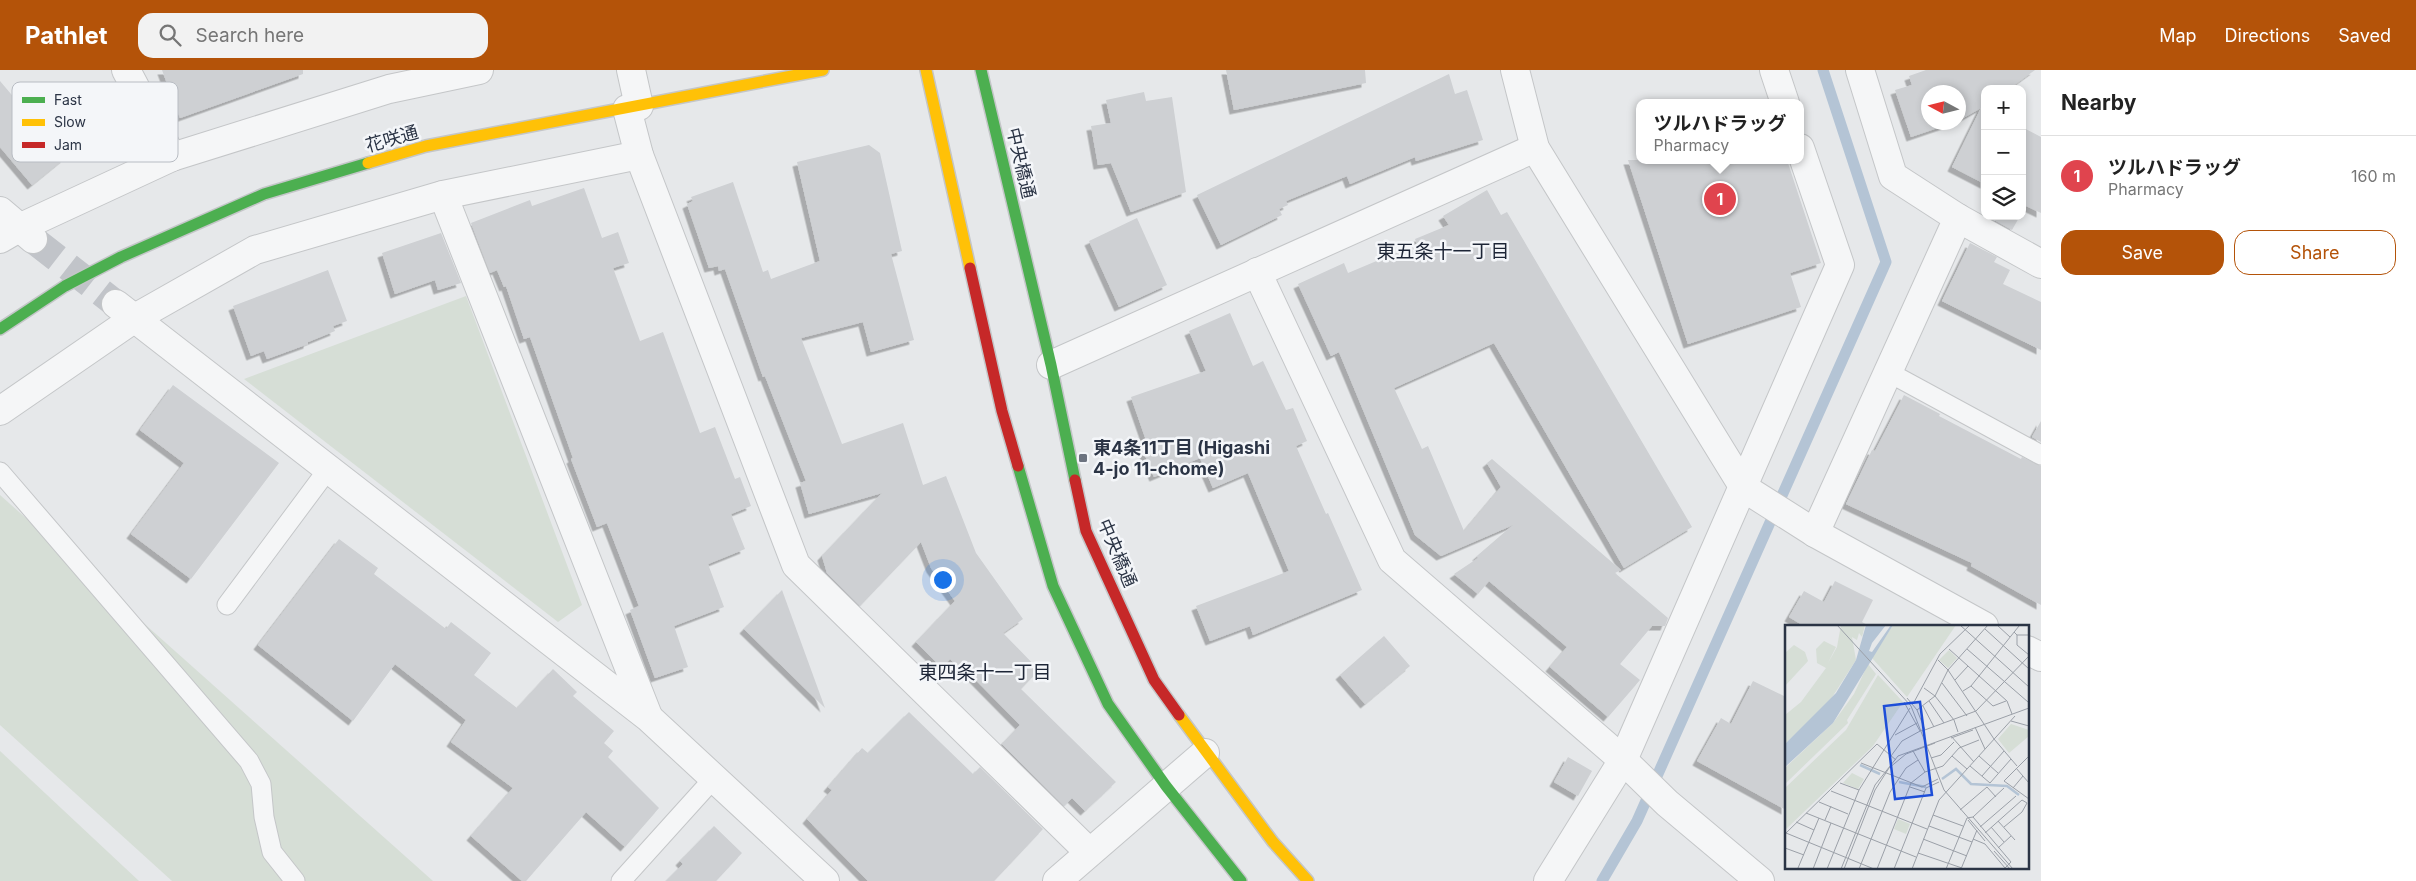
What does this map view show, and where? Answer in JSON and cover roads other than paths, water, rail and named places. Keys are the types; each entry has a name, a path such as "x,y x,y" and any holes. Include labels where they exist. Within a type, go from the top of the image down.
{"street":[{"path":"126,70 132,82"},
{"path":"178,155 388,89 480,70"},
{"path":"631,70 633,108 639,155 796,565 1089,852"},
{"name":"花咲通","path":"0,329 65,286 121,257 264,194 426,146 633,108 823,70"},
{"path":"926,70 1002,411 1053,586 1108,704 1166,786 1241,881"},
{"name":"中央橋通","path":"981,70 1051,365 1086,531 1154,680 1205,753 1273,842 1308,881"},
{"path":"1515,70 1535,148 1754,494 1806,527 1982,625"},
{"path":"1774,70 1784,99"},
{"path":"1860,70 1893,176 1958,218 2041,264"},
{"path":"1051,365 1535,148"},
{"path":"0,411 125,311 255,250 443,195 639,155"},
{"path":"1548,881 1623,760 1754,494 1840,265 1804,160"},
{"path":"14,230 161,162"},
{"path":"443,195 649,718"},
{"path":"1806,527 1888,372 1958,218"},
{"path":"1258,272 1392,560 1623,760 1668,803 1760,881"},
{"path":"125,311 649,718 825,881"},
{"path":"2028,650 2041,657"},
{"path":"1057,881 1205,753"}],"lane":[{"path":"1888,372 2041,455"},
{"path":"227,605 329,468"},
{"path":"0,472 250,761 261,784 264,817 272,852 295,881"},
{"path":"621,881 714,778"}],"waterway":[{"path":"1602,881 1637,821 1886,262 1823,70"}],"tunnel":[{"path":"35,241 116,304"}],"place":[{"name":"ツルハドラッグ","path":"1720,199"},
{"name":"東4条11丁目 (Higashi 4-jo 11-chome)","path":"1083,458"}],"district":[{"name":"東五条十一丁目","path":"1443,251"},
{"name":"東四条十一丁目","path":"985,672"}]}
